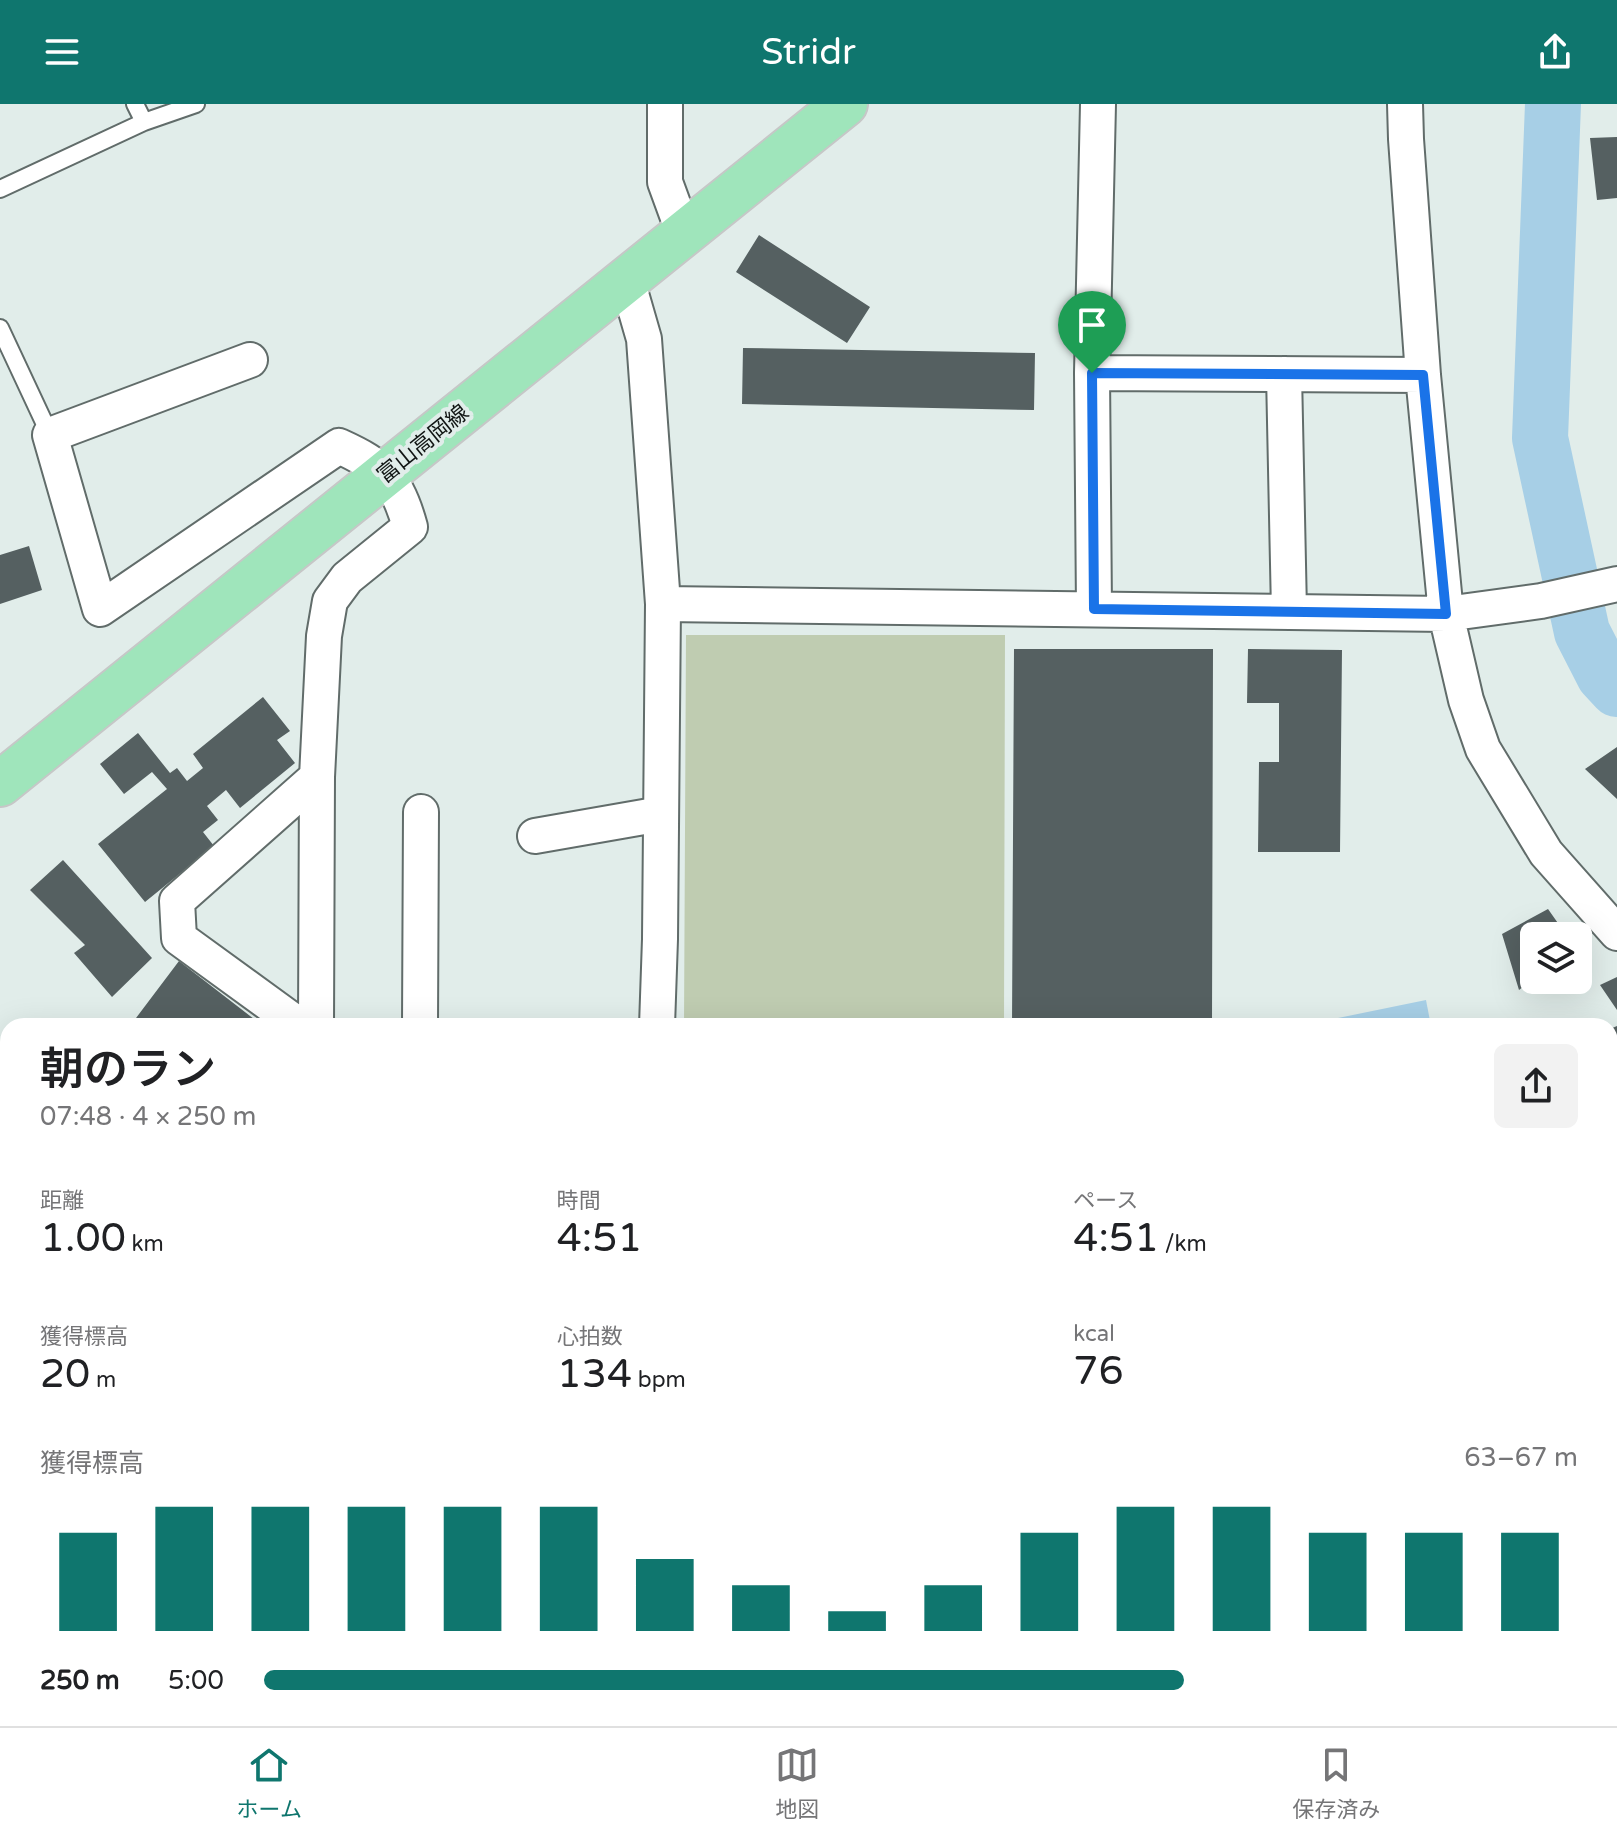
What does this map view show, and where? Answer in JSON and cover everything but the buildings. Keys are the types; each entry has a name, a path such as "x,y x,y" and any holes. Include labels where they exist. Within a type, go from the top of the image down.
{"main road":[{"name":"富山高岡線","path":"0,784 845,104"}],"street":[{"path":"665,104 665,182 684,234"},
{"path":"1094,609 1092,373 1098,104"},
{"path":"1405,104 1423,375 1446,614 1466,700 1483,749 1546,853 1617,933"},
{"path":"627,280 644,339 663,604 657,1018"},
{"path":"250,360 50,435 100,609 339,446 386,473 403,500 410,527 347,578 330,601 324,636 317,777 316,1018"},
{"path":"1092,373 1423,375"},
{"path":"1284,374 1289,611"},
{"path":"663,604 1446,614 1541,601 1611,586"},
{"path":"289,1018 179,938 177,901 317,777"},
{"path":"420,1018 421,812"},
{"path":"535,836 661,814"}],"lane":[{"path":"135,104 144,122"},
{"path":"0,189 144,122 196,104"},
{"path":"0,328 50,435"}],"green space":[{"path":"686,635 1005,635 1004,1018 684,1018"}],"water":[{"path":"1426,1000 1429,1018 1338,1018"}],"waterway":[{"path":"1553,104 1540,438 1582,632 1604,675 1617,689"}],"route":[{"path":"1092,373 1423,375 1446,614 1094,609 1092,373"}]}
